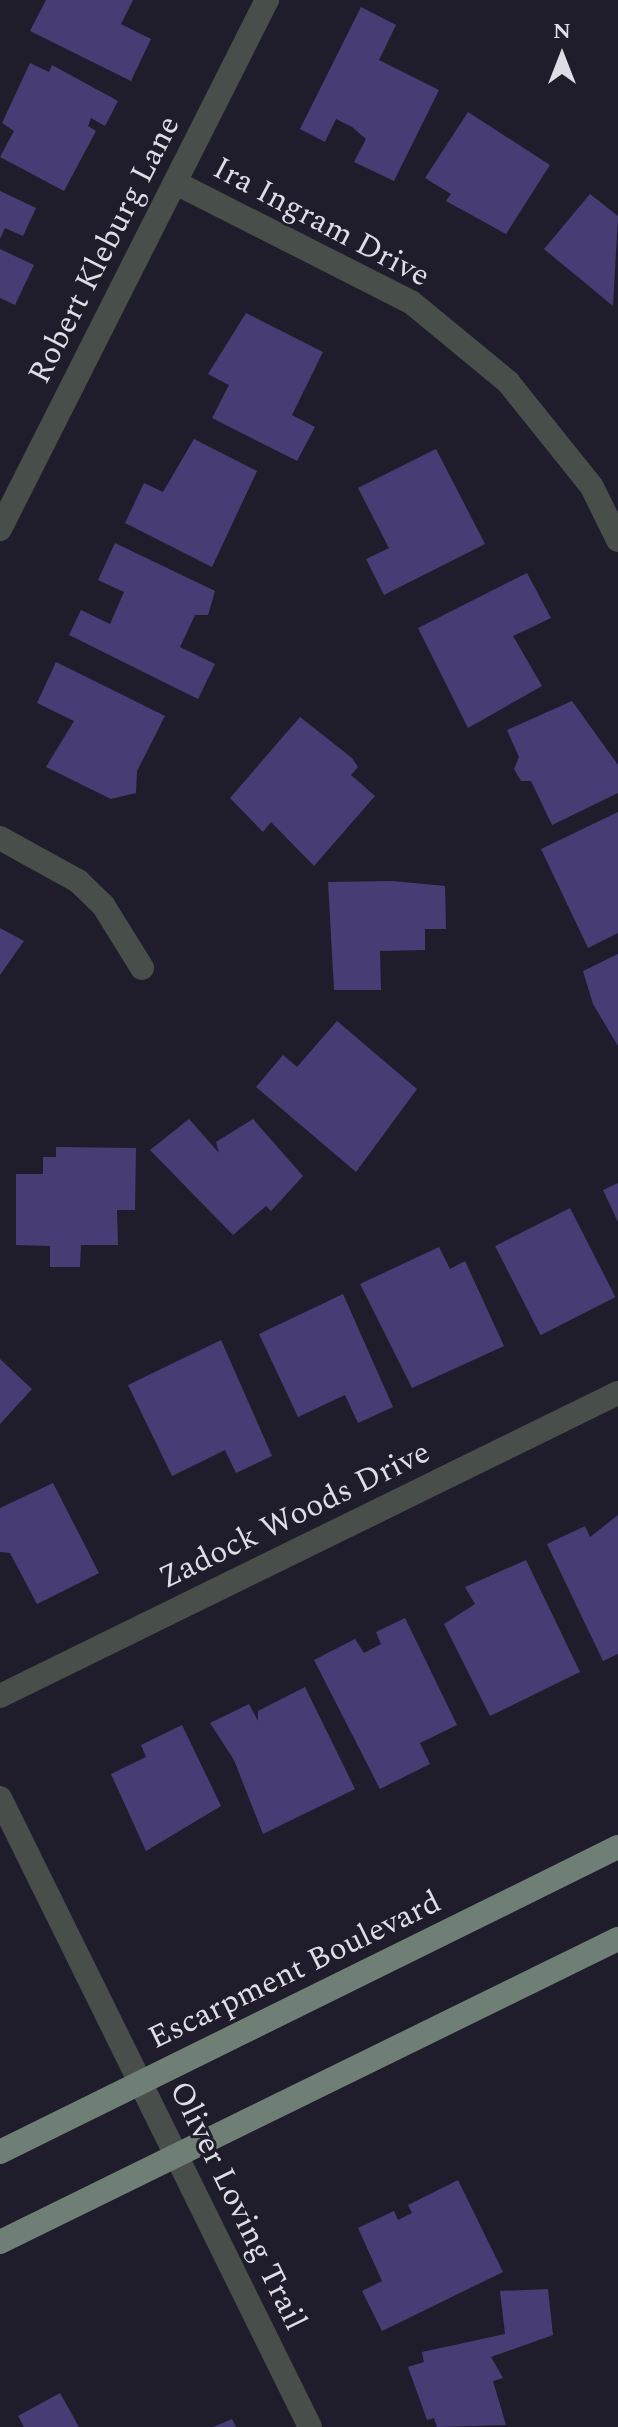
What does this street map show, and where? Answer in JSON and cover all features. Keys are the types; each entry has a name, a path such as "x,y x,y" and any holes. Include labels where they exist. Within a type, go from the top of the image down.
{"main road":[{"name":"Escarpment Boulevard","path":"0,2152 618,1847"},
{"path":"0,2242 618,1939"}],"street":[{"name":"Robert Kleburg Lane","path":"0,529 267,0"},
{"name":"Ira Ingram Drive","path":"176,183 411,302 508,382 592,487 618,540"},
{"path":"0,838 78,881 103,905 142,968"},
{"name":"Zadock Woods Drive","path":"0,1696 618,1393"},
{"name":"Oliver Loving Trail","path":"0,1798 310,2427"}],"building":[{"path":"46,0 133,0 121,24 151,39 131,81 30,31"},
{"path":"361,7 396,25 379,60 439,90 394,181 354,162 366,139 352,127 336,119 325,142 300,129"},
{"path":"30,63 49,72 52,65 118,101 105,126 91,118 88,126 96,131 64,191 0,157 14,131 2,123"},
{"path":"468,112 550,165 506,234 446,201 451,194 425,178"},
{"path":"0,191 36,208 23,236 5,228 0,239"},
{"path":"590,194 618,216 613,306 544,249"},
{"path":"0,249 34,265 15,305 0,298"},
{"path":"246,313 323,352 292,415 315,427 297,461 212,418 229,385 208,374"},
{"path":"194,439 257,471 212,567 125,523 144,483 163,492"},
{"path":"436,449 485,544 384,595 366,559 389,548 358,488"},
{"path":"115,543 215,591 208,615 195,615 180,647 215,664 198,699 69,635 81,610 110,624 124,592 98,580"},
{"path":"527,573 551,618 513,636 542,686 468,728 418,628"},
{"path":"56,662 165,716 137,771 136,793 111,799 46,767 74,721 37,703"},
{"path":"572,701 618,765 618,793 552,825 531,781 521,781 514,769 519,757 507,730"},
{"path":"300,717 352,758 358,767 351,775 375,796 314,866 271,822 263,832 230,798"},
{"path":"618,812 618,933 588,948 541,849"},
{"path":"393,881 445,886 446,929 425,929 425,950 380,951 381,990 334,990 328,882"},
{"path":"0,928 24,941 0,975"},
{"path":"618,954 618,1046 593,1004 583,971"},
{"path":"337,1021 417,1089 356,1172 256,1087 283,1055 297,1067"},
{"path":"189,1119 219,1153 216,1142 253,1119 303,1176 271,1211 266,1206 233,1235 150,1150"},
{"path":"56,1147 136,1148 135,1210 117,1210 118,1245 81,1245 80,1267 50,1267 50,1246 16,1245 16,1174 43,1174 43,1157 56,1157"},
{"path":"618,1183 618,1222 603,1190"},
{"path":"570,1208 615,1297 541,1335 495,1246"},
{"path":"439,1247 450,1269 465,1261 504,1346 412,1388 360,1284"},
{"path":"343,1294 393,1407 358,1423 345,1395 298,1417 259,1334"},
{"path":"221,1340 272,1456 236,1473 225,1450 172,1476 128,1385"},
{"path":"0,1359 32,1389 0,1424"},
{"path":"53,1483 99,1573 37,1604 10,1553 0,1552 0,1508"},
{"path":"618,1515 618,1654 603,1661 547,1544 585,1526 590,1537"},
{"path":"526,1560 580,1672 490,1716 444,1624 475,1604 465,1587"},
{"path":"405,1618 457,1725 420,1743 430,1764 380,1789 314,1660 355,1639 364,1653 381,1644 376,1632"},
{"path":"305,1687 355,1789 263,1834 234,1760 210,1723 249,1704 258,1721 258,1711"},
{"path":"182,1725 221,1806 146,1851 111,1774 146,1757 141,1745"},
{"path":"458,2180 503,2272 382,2331 362,2291 382,2281 358,2228 394,2211 398,2220 412,2213 408,2205"},
{"path":"548,2289 553,2335 491,2357 503,2378 493,2381 506,2425 437,2427 434,2418 427,2420 408,2367 424,2362 422,2352 505,2334 500,2291"},
{"path":"60,2393 79,2427 24,2427 18,2416"},
{"path":"232,2419 236,2427 213,2427"}]}
